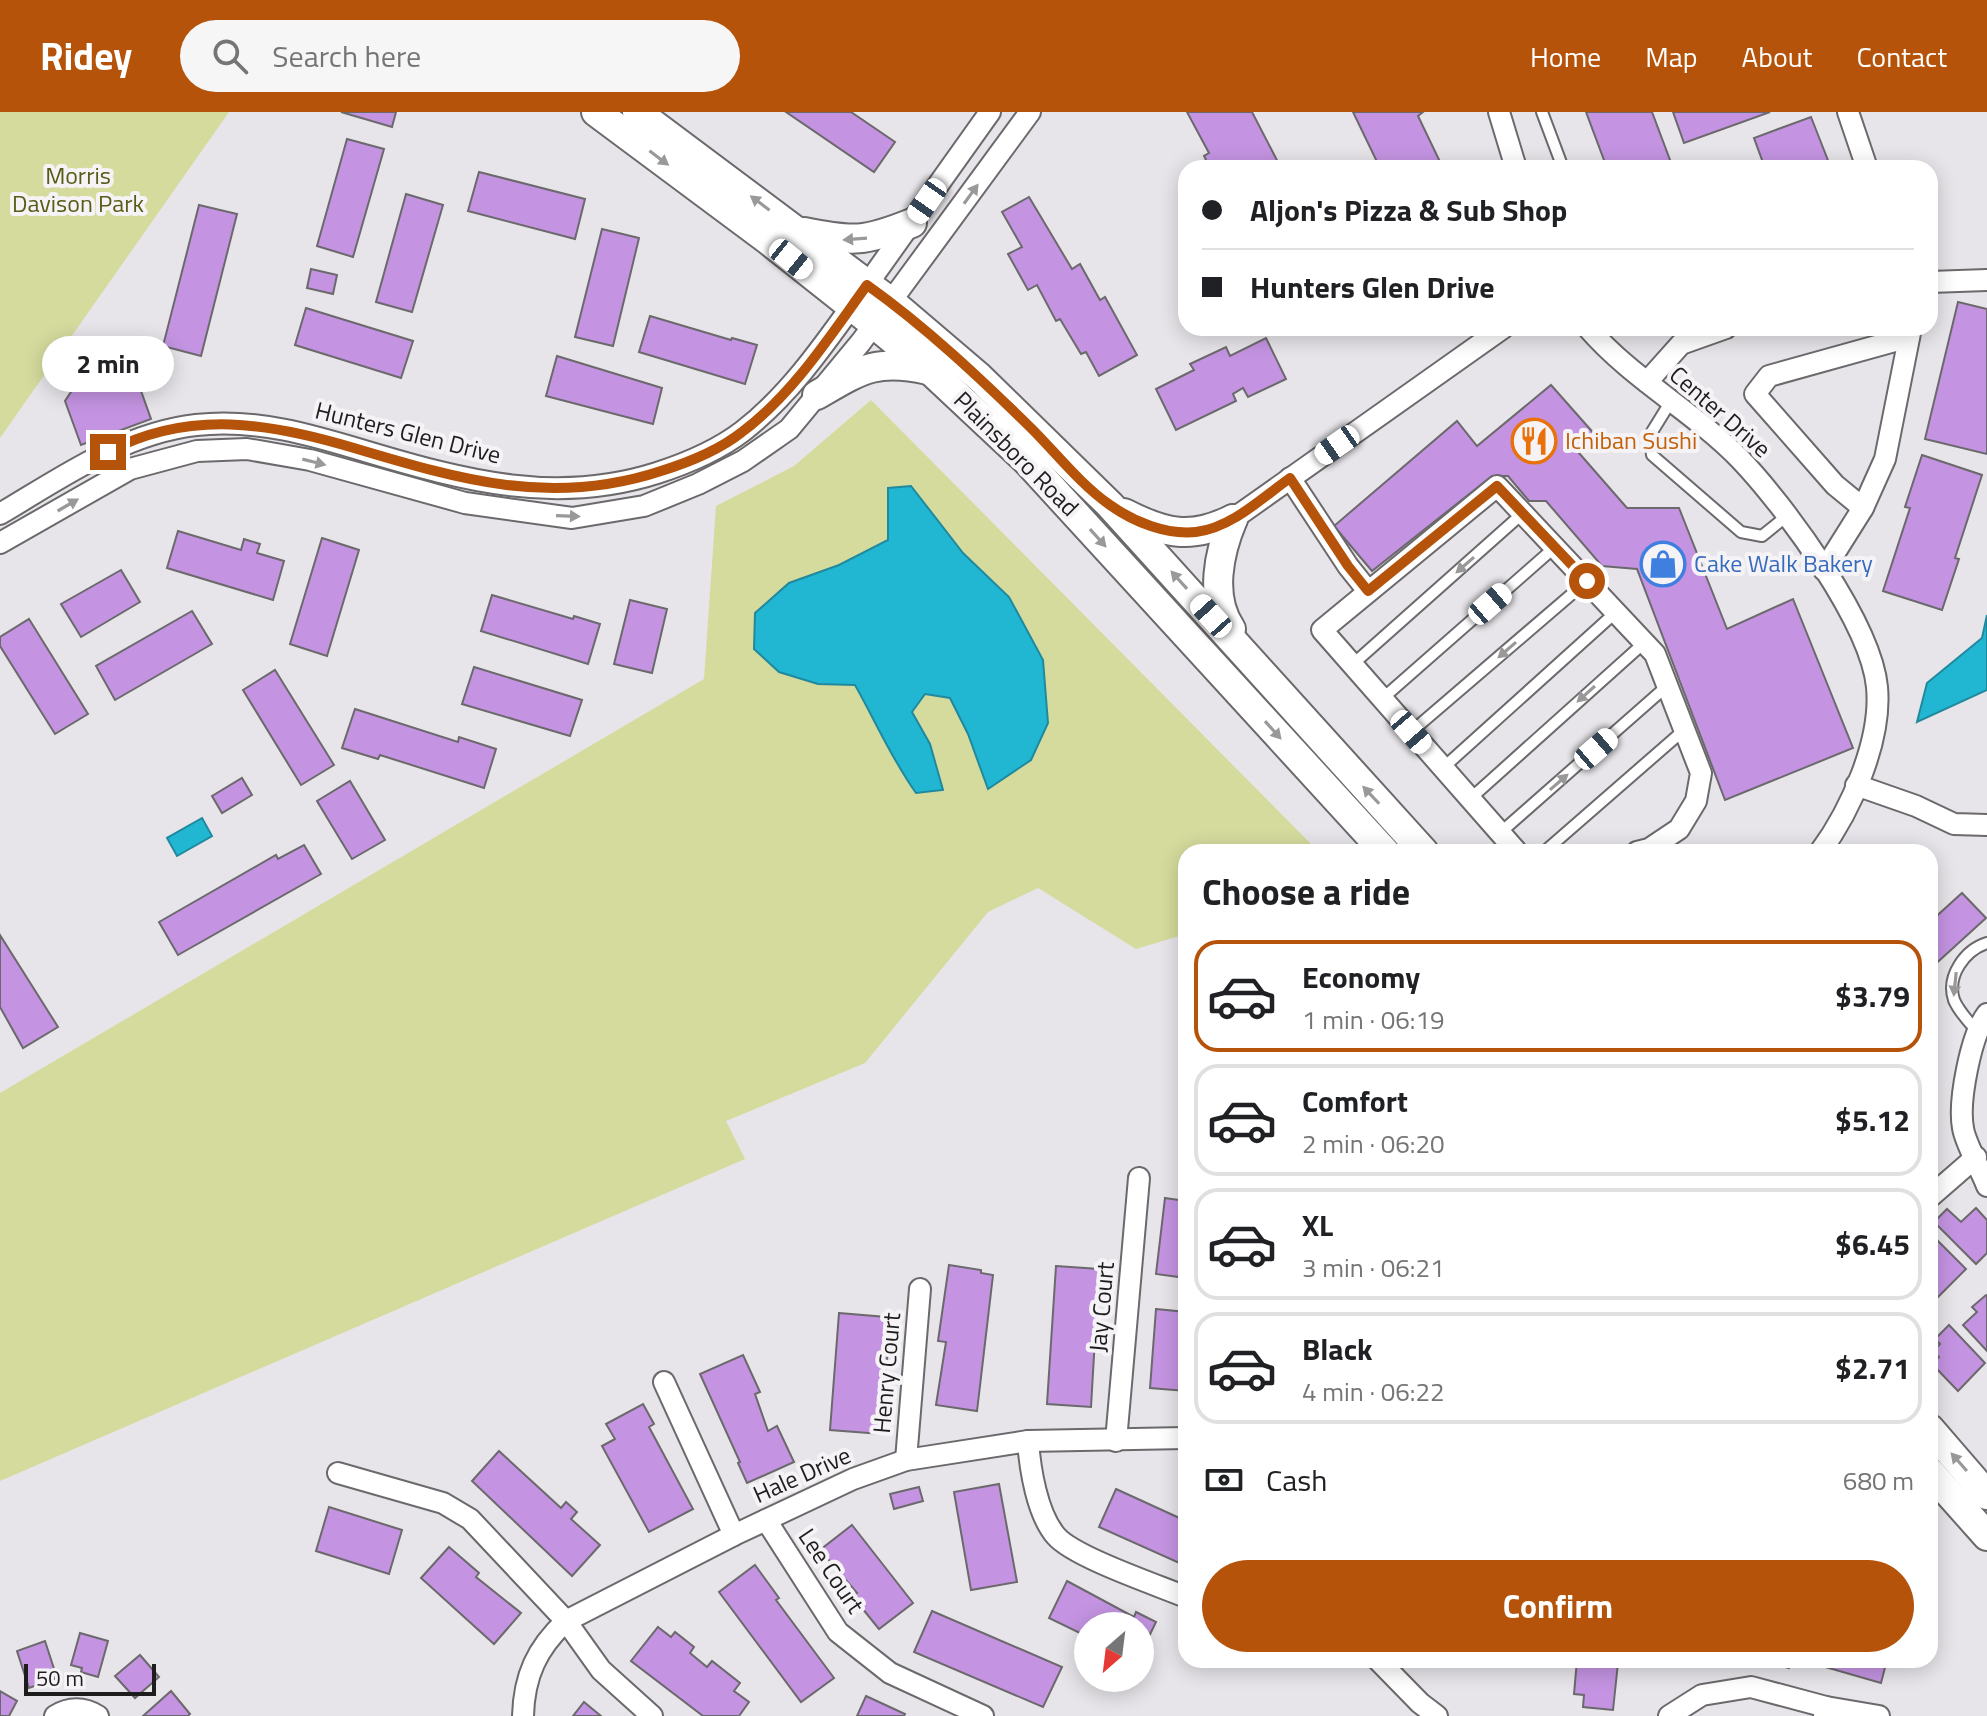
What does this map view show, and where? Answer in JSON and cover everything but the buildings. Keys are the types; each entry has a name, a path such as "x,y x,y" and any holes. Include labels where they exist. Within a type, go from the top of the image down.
{"street":[{"name":"Plainsboro Road","path":"596,112 768,240 859,296 979,377 1110,505 1417,844"},
{"name":"Plainsboro Road","path":"637,112 797,230 859,296"},
{"name":"Hunters Glen Drive","path":"0,514 128,442 173,428 199,424 246,424 302,432 417,467 472,480 538,490 626,482 697,460 742,432 781,397 859,296 990,112"},
{"name":"Hunters Glen Drive","path":"0,543 130,469 179,454 247,449 310,460 465,503 572,518 644,506 698,484 743,461 789,429 883,313 1030,112"},
{"path":"1499,112 1514,160"},
{"path":"1848,112 1864,160"},
{"path":"797,230 843,240 877,237 912,223"},
{"path":"1938,282 1987,280"},
{"name":"Plainsboro Road","path":"883,313 931,371 1046,481 1378,844"},
{"path":"1110,505 1162,530 1180,533 1216,527 1233,519 1492,336"},
{"name":"Center Drive","path":"1597,336 1740,459 1788,515 1824,570 1866,645 1877,686 1876,722 1846,809 1825,844"},
{"path":"1647,382 1681,344 1704,336"},
{"path":"1863,508 1835,485 1755,394 1769,376 1897,336"},
{"path":"1824,570 1863,508 1885,459 1909,336"},
{"path":"817,395 861,370 900,363 931,371"},
{"path":"1290,478 1368,591"},
{"path":"1510,844 1322,630 1497,486 1655,654 1701,773 1696,801 1679,829 1677,842"},
{"path":"1233,519 1220,561 1219,591 1224,620 1251,660"},
{"path":"1856,785 1916,806 1954,824 1987,825"},
{"path":"1982,1022 1963,1099 1963,1129 1982,1162 1987,1186"},
{"path":"1938,1192 1982,1162"},
{"name":"Jay Court","path":"1116,1441 1139,1178"},
{"name":"Henry Court","path":"906,1460 920,1289"},
{"path":"664,1382 734,1535"},
{"name":"Hale Drive","path":"523,1716 523,1701 538,1652 566,1621 734,1535 853,1479 906,1460 1028,1441 1178,1438"},
{"path":"1938,1438 1987,1495"},
{"path":"1028,1441 1032,1481 1056,1537 1093,1559 1178,1594"},
{"path":"338,1473 443,1503 470,1519 566,1621 601,1670 652,1716"},
{"path":"1938,1481 1987,1536"},
{"name":"Lee Court","path":"766,1520 838,1632 890,1673 983,1716"},
{"path":"1386,1668 1437,1716"},
{"path":"1669,1716 1702,1695 1751,1687 1825,1711 1879,1716"},
{"path":"55,1716 80,1709 98,1716"}],"lane":[{"path":"1542,112 1560,160"},
{"path":"1671,401 1650,435 1652,455 1741,532 1762,536 1788,515"},
{"path":"173,428 179,454"},
{"path":"412,490 417,467"},
{"path":"465,503 472,480"},
{"path":"626,482 631,508"},
{"path":"1352,665 1523,513"},
{"path":"1382,699 1555,547"},
{"path":"1411,732 1587,581"},
{"path":"1443,768 1616,612"},
{"path":"1470,799 1645,642"},
{"path":"1500,833 1667,686"},
{"path":"1553,844 1684,730"},
{"path":"1982,1022 1959,1008 1952,988 1959,965 1969,953 1987,943"}],"green space":[{"name":"Morris Davison Park","path":"0,112 229,112 0,438"},
{"path":"871,400 1311,844 1178,844 1178,936 1136,949 1038,888 988,912 865,1063 726,1121 745,1159 0,1481 0,1093 704,679 716,506 794,466"}],"water":[{"path":"911,486 963,553 1009,597 1043,660 1048,723 1031,760 988,789 968,734 950,698 925,694 912,712 930,744 943,790 916,793 855,685 818,684 779,672 754,649 755,613 789,583 839,565 888,540 888,488"},
{"path":"1987,615 1987,690 1917,722 1927,683 1982,638"},
{"path":"202,818 212,836 177,856 167,838"}],"place":[{"name":"Ichiban Sushi","path":"1534,441"},
{"name":"Cake Walk Bakery","path":"1663,564"}],"route":[{"path":"108,452 128,442 173,428 199,424 246,424 302,432 417,467 472,480 538,490 629,482 697,460 742,432 781,397 867,285 979,377 1110,505 1144,523 1180,533 1216,527 1233,519 1290,478 1368,591 1497,486 1587,581"}]}
